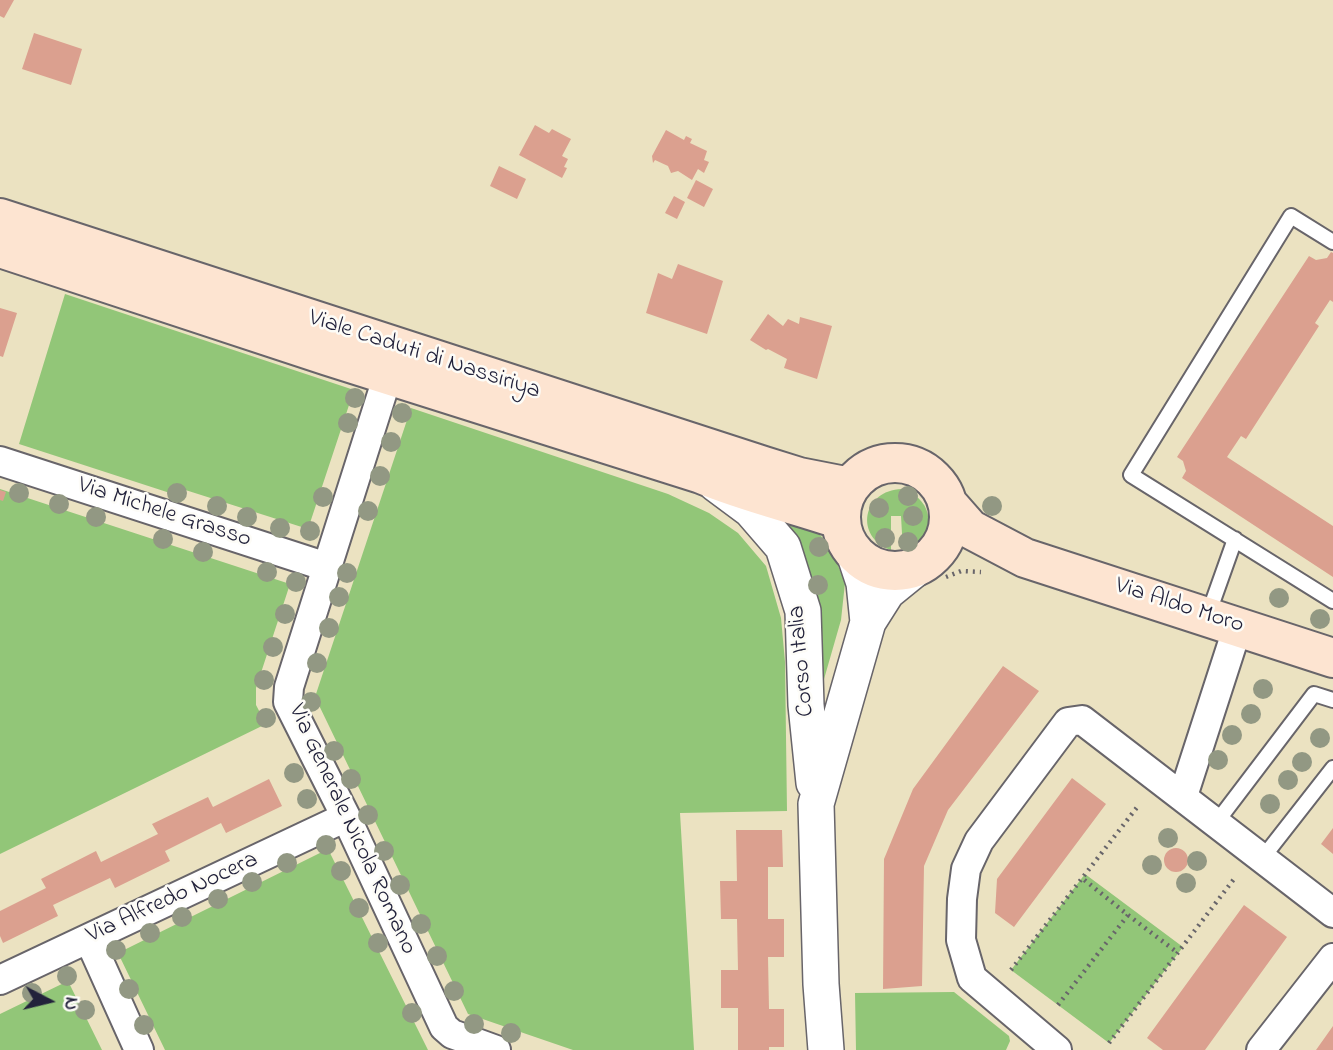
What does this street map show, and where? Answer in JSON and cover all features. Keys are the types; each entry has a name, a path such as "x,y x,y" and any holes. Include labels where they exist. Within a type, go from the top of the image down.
{"main road":[{"name":"Viale Caduti di Nassiriya","path":"0,218 799,477 848,520"},
{"name":"Viale Caduti di Nassiriya","path":"0,248 701,474 726,485 848,520"},
{"path":"895,463 913,466 928,474 940,487 948,504 949,521 944,539 930,567 901,571 884,570 867,564 848,520 862,474 878,465 895,463"},
{"name":"Via Aldo Moro","path":"948,504 970,529 1025,558 1333,657"},
{"name":"Via Aldo Moro","path":"930,567 973,552 1025,558"}],"street":[{"name":"Via Generale Nicola Romano","path":"388,375 289,687 288,702 346,817 447,1032 496,1050"},
{"name":"Via Michele Grasso","path":"0,461 327,567"},
{"name":"Corso Italia","path":"701,474 731,493 751,510 783,547 803,611 806,705 817,804 821,984 826,1050"},
{"name":"Corso Italia","path":"848,520 864,583 867,622"},
{"name":"Corso Italia","path":"817,804 867,622 887,592 930,567"},
{"path":"1183,796 1223,621"},
{"path":"1046,1047 972,978 961,940 962,899 966,869 979,841 1068,722 1082,720 1333,913"},
{"name":"Via Alfredo Nocera","path":"0,981 346,817"},
{"path":"89,939 139,1050"},
{"path":"1261,1050 1333,958"},
{"name":"Corso Italia","path":"814,1050 821,984"}],"lane":[{"path":"1333,243 1291,216 1130,475 1333,601"},
{"path":"1223,621 1235,540"},
{"path":"1216,823 1314,694 1333,700"},
{"path":"1261,860 1333,768"}],"path":[{"path":"930,567 987,573"},
{"path":"1010,970 1138,806"},
{"path":"1082,878 1178,953"},
{"path":"1109,1043 1234,879"},
{"path":"1058,1005 1128,915"}],"green space":[{"path":"65,294 354,390 308,529 176,487 173,494 19,444"},
{"path":"411,408 668,494 709,513 738,533 766,566 781,618 785,662 787,811 680,813 694,1050 573,1050 468,1014 315,697"},
{"path":"0,489 290,584 256,688 256,705 266,724 0,854"},
{"path":"902,489 922,502 927,510 928,520 922,538 903,551 901,516 891,516 891,550 879,544 871,535 868,525 871,505 878,497 889,491"},
{"path":"775,517 815,530 831,548 845,583 841,620 818,700"},
{"path":"328,849 428,1050 165,1050 118,953"},
{"path":"1085,874 1183,947 1109,1043 1011,970"},
{"path":"68,981 102,1050 0,1050 0,1014"},
{"path":"954,992 1009,1036 1006,1050 856,1050 855,993"}],"building":[{"path":"0,0 14,0 4,18 0,16"},
{"path":"34,33 82,49 71,85 22,69"},
{"path":"535,125 549,133 552,129 571,139 562,156 568,159 562,178 519,155"},
{"path":"666,130 684,140 686,136 692,139 690,143 707,151 704,160 709,162 704,173 698,169 692,180 678,171 671,173 668,166 655,160 653,163 652,156"},
{"path":"499,166 526,179 517,199 490,186"},
{"path":"696,180 713,189 704,207 687,198"},
{"path":"674,196 685,202 677,219 665,213"},
{"path":"1331,252 1333,302 1330,300 1315,323 1319,326 1246,439 1241,436 1227,457 1333,526 1333,577 1182,478 1186,471 1183,461 1177,457 1309,256 1316,260 1327,258"},
{"path":"678,264 723,281 707,334 646,313 658,273 672,279"},
{"path":"0,308 17,313 3,357 0,356"},
{"path":"768,314 783,326 788,319 799,324 800,317 832,326 817,379 784,368 787,359 750,340"},
{"path":"0,490 6,492 3,501 0,500"},
{"path":"1003,666 1039,691 948,810 924,866 922,986 883,989 884,859 913,789"},
{"path":"1072,778 1106,804 1014,927 995,913 997,879"},
{"path":"269,779 282,806 226,833 221,823 165,851 170,861 115,888 110,878 53,905 58,916 3,943 0,936 0,911 46,888 41,879 96,851 101,862 158,834 152,824 208,797 213,807"},
{"path":"1333,828 1333,854 1321,844"},
{"path":"736,830 782,830 783,867 768,867 768,919 784,919 784,957 768,957 769,1009 784,1009 784,1047 769,1047 769,1050 738,1050 738,1008 721,1008 721,970 738,970 737,919 721,919 720,881 737,881"},
{"path":"1176,848 1185,851 1188,860 1185,869 1176,872 1167,869 1164,860 1167,851"},
{"path":"1244,905 1287,937 1205,1050 1163,1050 1147,1038"},
{"path":"1333,1026 1333,1050 1316,1050"}]}
